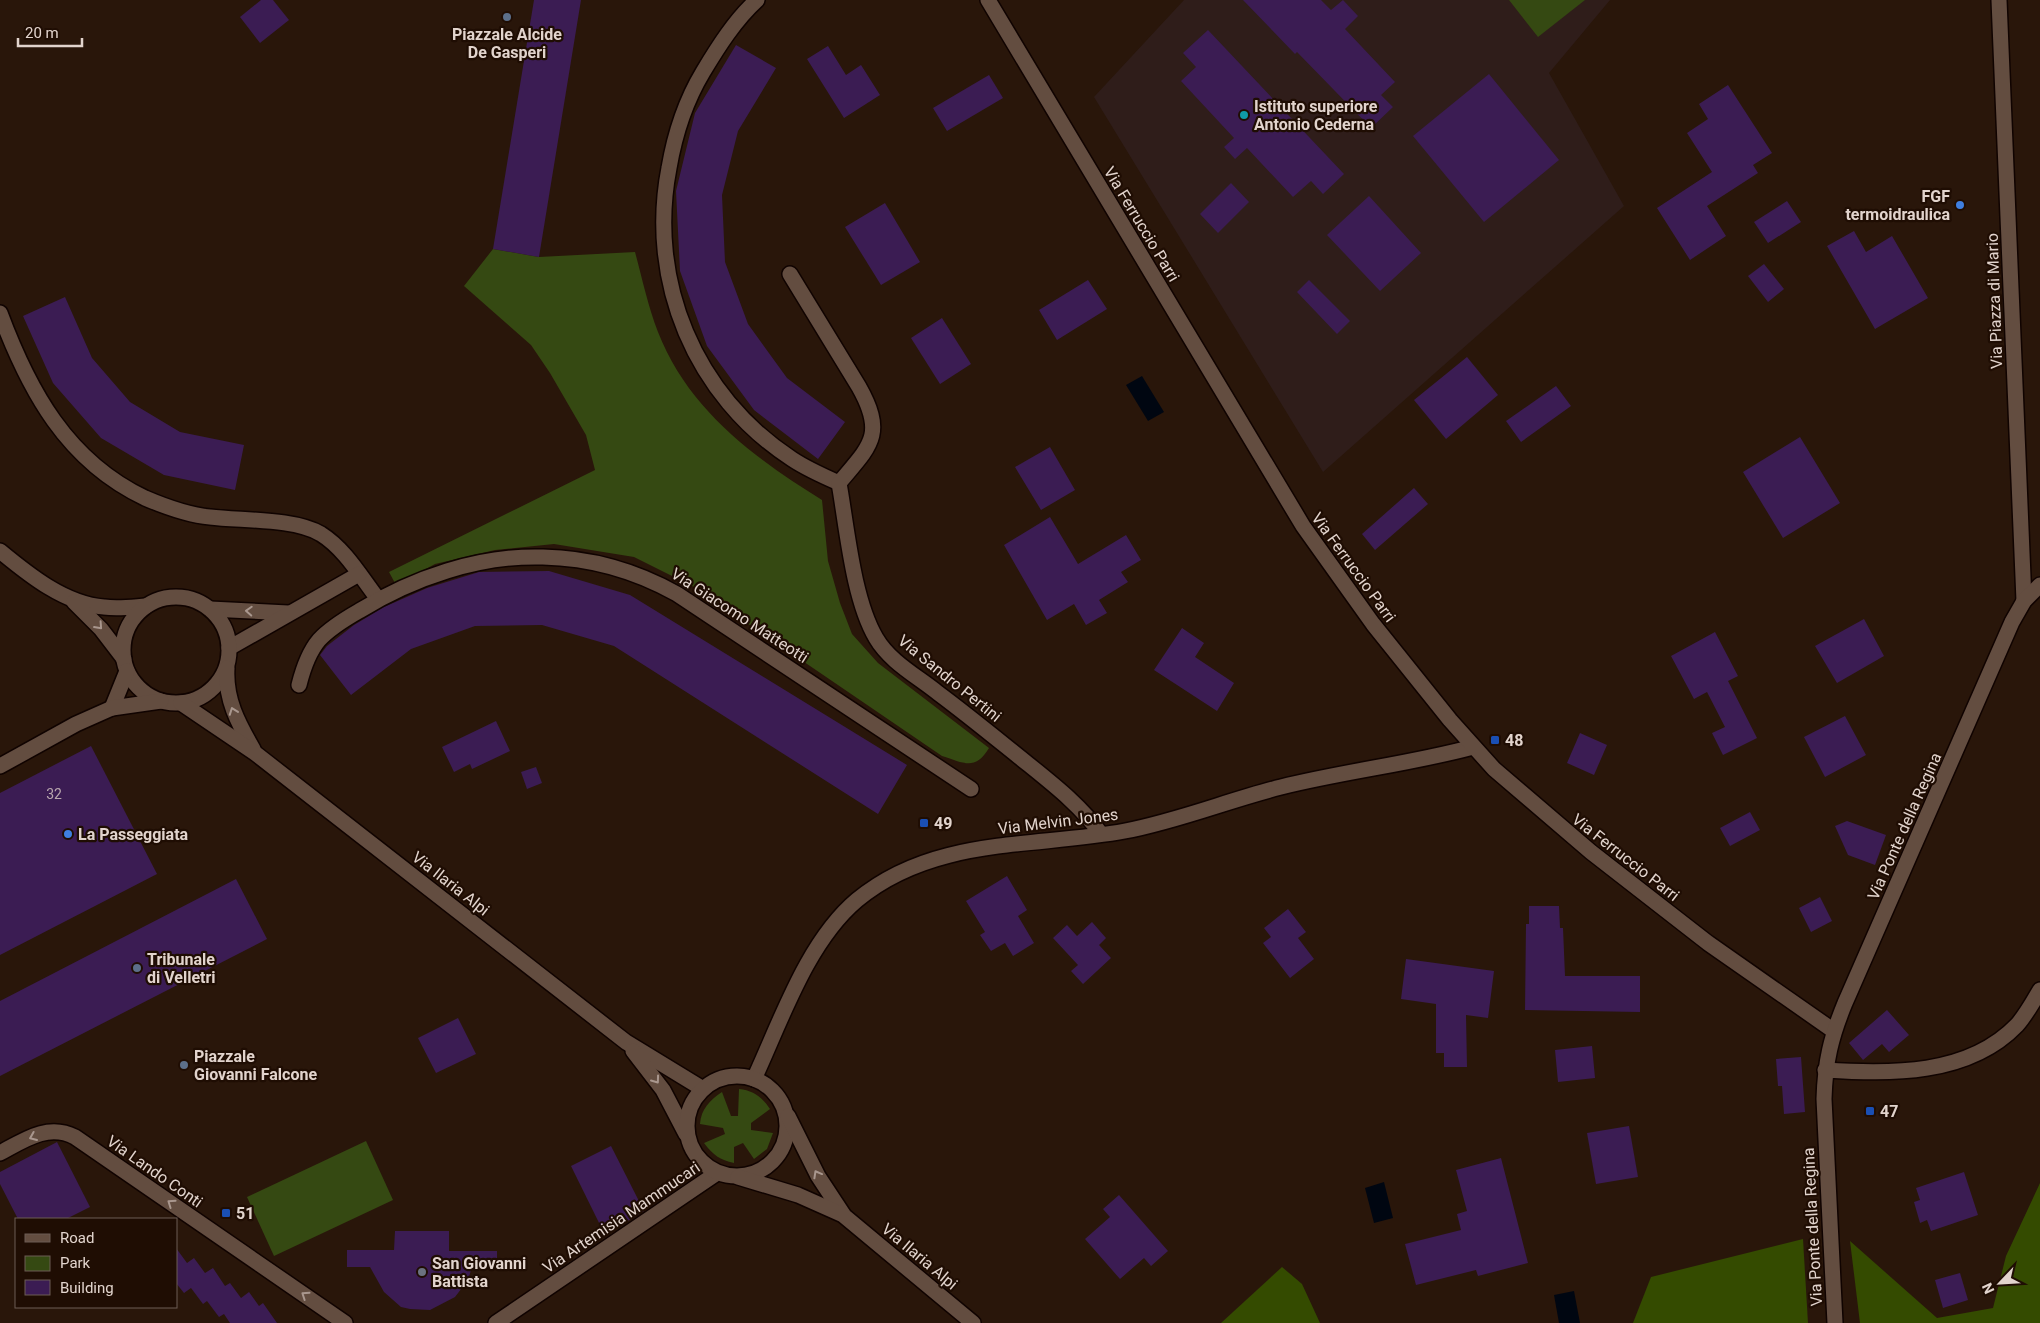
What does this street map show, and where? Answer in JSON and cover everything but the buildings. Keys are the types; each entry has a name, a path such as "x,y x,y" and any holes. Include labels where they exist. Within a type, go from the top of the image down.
{"street":[{"name":"Via Ferruccio Parri","path":"988,0 1303,526 1373,624 1473,747 1519,792 1638,891 1708,943 1834,1031"},
{"name":"Via Piazza di Mario","path":"1999,0 2024,601"},
{"path":"752,1 711,58 695,85 678,127 664,201 663,233 667,271 673,299 687,336 703,368 728,402 749,425 780,452 807,468 839,483 866,450 873,436 873,420 860,387 790,274"},
{"path":"0,313 20,363 48,414 70,442 105,475 138,494 183,513 308,528 321,534 335,545 378,599"},
{"name":"Via Sandro Pertini","path":"839,483 859,590 873,632 880,644 908,671 970,717 1065,794 1085,813 1101,834"},
{"path":"0,551 31,575 69,597 103,607 146,606"},
{"name":"Via Giacomo Matteotti","path":"299,685 307,660 322,637 329,630 378,599 436,574 513,558 561,558 593,562 630,572 678,594 971,789"},
{"path":"229,648 359,574"},
{"name":"Via Ponte della Regina","path":"1834,1317 1824,1099 1825,1070 1834,1031 2012,622 2024,601 2040,585"},
{"path":"69,597 101,629 126,665 135,684 147,694 161,701"},
{"path":"0,766 76,724 112,708 161,701 181,703 196,699 210,691 220,680 227,666 229,648 227,633 220,620 210,609 195,600 179,597 162,598 146,606 135,616 127,629 123,644 126,665 112,708"},
{"path":"210,609 288,613"},
{"name":"Via Ilaria Alpi","path":"227,666 226,684 231,704 240,726 255,753"},
{"name":"Via Ilaria Alpi","path":"181,703 255,753 626,1042 703,1089"},
{"name":"Via Melvin Jones","path":"754,1080 816,948 845,912 874,887 904,870 961,852 1101,834 1148,825 1295,784 1407,763 1473,747"},
{"path":"1825,1070 1875,1073 1900,1072 1924,1069 1967,1056 1991,1045 2010,1032 2026,1013 2040,990"},
{"name":"Via Ilaria Alpi","path":"626,1042 663,1090 688,1138"},
{"path":"740,1076 754,1080 775,1094 782,1105 786,1119 786,1134 779,1153 764,1169 751,1174 737,1176 717,1173 704,1164 694,1153 688,1138 689,1112 694,1100 703,1089 714,1082 727,1077 740,1076"},
{"name":"Via Ilaria Alpi","path":"782,1105 818,1176 843,1215"},
{"name":"Via Lando Conti","path":"0,1153 44,1132 58,1131 68,1133 345,1323"},
{"name":"Via Artemisia Mammucari","path":"496,1323 717,1173"},
{"name":"Via Ilaria Alpi","path":"737,1176 798,1195 843,1215 973,1323"}],"shaded area":[{"path":"1184,0 1610,0 1549,73 1624,206 1323,472 1094,97"},
{"path":"1142,376 1164,412 1148,421 1126,385"},
{"path":"1384,1182 1393,1218 1374,1223 1365,1188"},
{"path":"1574,1291 1580,1323 1559,1323 1554,1295"}],"green space":[{"path":"1509,0 1585,0 1538,37"},
{"path":"493,249 539,257 635,252 658,332 671,360 687,385 705,408 748,449 822,500 828,561 840,603 852,634 878,663 989,748 979,760 963,763 942,756 694,587 634,557 554,544 495,550 435,564 396,585 389,572 595,470 586,435 550,373 531,345 464,286"},
{"path":"739,1089 757,1095 770,1109 751,1123 751,1130 773,1133 767,1149 754,1159 743,1143 734,1147 734,1163 717,1156 704,1143 725,1134 723,1128 700,1124 702,1114 707,1105 722,1092 731,1116 738,1116"},
{"path":"366,1141 393,1200 274,1256 247,1197"},
{"path":"2040,1183 2040,1323 1860,1323 1850,1241 1937,1318 1993,1308 2006,1256"},
{"path":"1803,1239 1808,1323 1633,1323 1651,1277"},
{"path":"1282,1267 1302,1284 1320,1323 1221,1323"}],"place":[{"name":"Piazzale Alcide De Gasperi","path":"507,17"},
{"name":"Istituto superiore Antonio Cederna","path":"1244,115"},
{"name":"FGF termoidraulica","path":"1960,205"},
{"name":"48","path":"1495,740"},
{"name":"49","path":"924,823"},
{"name":"La Passeggiata","path":"68,834"},
{"name":"Tribunale di Velletri","path":"137,968"},
{"name":"Piazzale Giovanni Falcone","path":"184,1065"},
{"name":"47","path":"1870,1111"},
{"name":"51","path":"226,1213"},
{"name":"San Giovanni Battista","path":"422,1272"}]}
